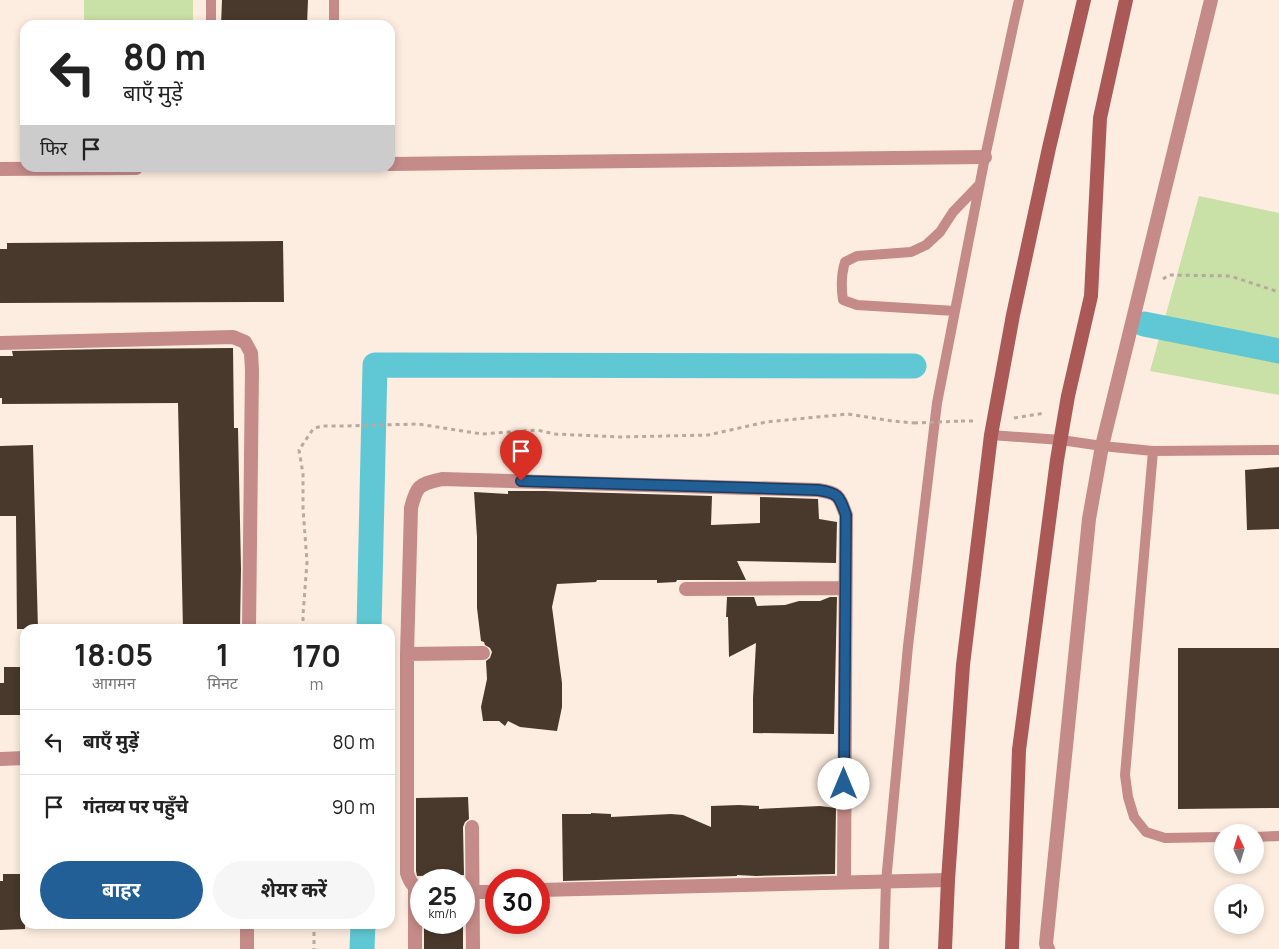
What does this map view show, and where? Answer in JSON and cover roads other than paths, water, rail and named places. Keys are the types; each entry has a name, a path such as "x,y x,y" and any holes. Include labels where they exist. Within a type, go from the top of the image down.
{"main road":[{"path":"945,949 963,665 991,435 1013,315 1049,148 1084,0"},
{"path":"1012,949 1019,750 1061,440 1068,396 1091,296 1100,118 1126,0"}],"street":[{"path":"1048,949 1046,944 1089,519 1102,446 1211,0"},
{"path":"395,164 985,158"},
{"path":"0,169 20,169"},
{"path":"0,343 233,337 245,342 251,353 252,370 249,624"},
{"path":"410,881 407,873 407,654 411,508 418,487 442,479 808,490 831,492 840,498 846,515 844,882"},
{"path":"686,589 845,588"},
{"path":"407,654 483,654"},
{"path":"0,759 20,758"},
{"path":"469,869 472,827"},
{"path":"550,890 948,880"},
{"path":"247,929 247,949"},
{"path":"415,949 416,934"},
{"path":"471,934 472,949"}],"lane":[{"path":"211,0 211,20"},
{"path":"334,0 334,20"},
{"path":"884,949 886,882 908,646 937,403 979,185 1020,0"},
{"path":"955,311 857,305 843,300 841,289 842,271 845,262 857,256 911,252 926,245 940,232 953,212 979,185"},
{"path":"991,435 1061,440 1153,451 1279,450"},
{"path":"1153,451 1125,775 1128,796 1134,817 1146,832 1166,838 1214,837"},
{"path":"1264,837 1279,836"}],"waterway":[{"path":"1144,324 1279,351"},
{"path":"369,624 375,365 914,366"},
{"path":"362,949 363,929"}]}
